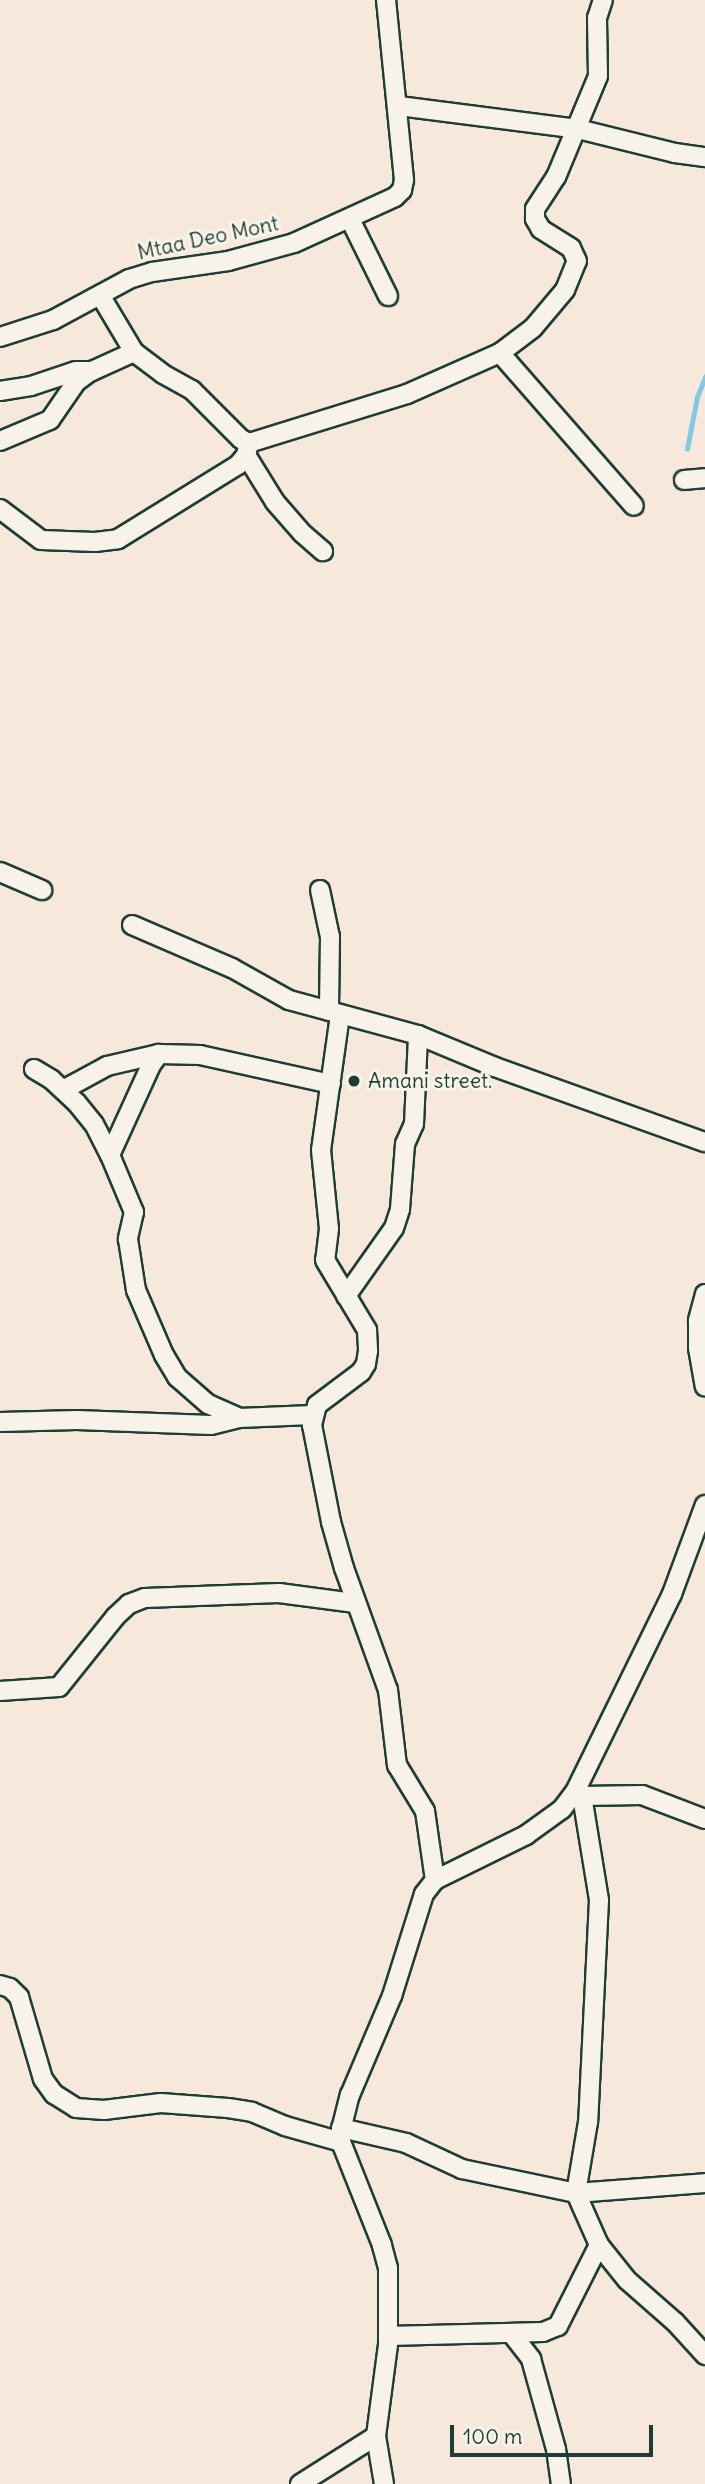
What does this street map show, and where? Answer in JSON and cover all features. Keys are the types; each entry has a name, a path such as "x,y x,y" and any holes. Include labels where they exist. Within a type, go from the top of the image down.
{"street":[{"name":"Mtaa Deo Mont","path":"0,337 53,320 141,275 228,261 294,243 396,197 402,190 404,180 399,106 386,0"},
{"path":"0,509 41,540 96,542 118,539 238,465 247,449 302,426 407,394 500,353 533,328 565,290 577,261 571,248 541,229 535,219 535,209 555,177 578,129 598,76 597,18 603,0"},
{"path":"399,106 578,129 675,153 705,157"},
{"path":"350,219 388,296"},
{"path":"100,295 134,352 163,374 192,390 241,439 275,502 302,533 323,551"},
{"path":"0,440 50,420 76,382 92,371 134,352"},
{"path":"500,353 634,506"},
{"path":"0,391 31,386 76,371 92,371"},
{"path":"684,480 705,478"},
{"path":"0,872 43,890"},
{"path":"320,890 330,937 335,1013 331,1084 321,1150 329,1229 325,1260 367,1330 366,1364 317,1405 312,1415 315,1450 331,1522 355,1603 388,1690 397,1765 425,1811 435,1880"},
{"path":"132,925 232,968 289,1000 418,1035 495,1067 705,1142"},
{"path":"346,1296 394,1228 400,1209 405,1144 414,1124 418,1035"},
{"path":"63,1090 107,1066 159,1054 200,1055 331,1084"},
{"path":"110,1155 151,1065 159,1054"},
{"path":"34,1069 63,1090 94,1124 110,1155 134,1212 128,1239 136,1290 164,1355 177,1377 208,1404 239,1418"},
{"path":"705,1294 698,1348 705,1386"},
{"path":"0,1422 78,1420 211,1425 239,1418 312,1415"},
{"path":"384,2484 376,2436 388,2336 385,2257 341,2135 350,2095 392,1996 424,1894 435,1880 526,1835 579,1794 672,1594 705,1505"},
{"path":"0,1691 59,1687 115,1616 129,1604 145,1598 279,1593 355,1603"},
{"path":"579,1794 642,1795 705,1819"},
{"path":"579,1794 599,1900 588,2122 576,2193 599,2245 627,2280 698,2334 705,2355"},
{"path":"0,1985 10,1988 19,1997 43,2079 54,2094 76,2108 104,2109 161,2103 228,2108 341,2135 406,2143 462,2169 576,2193 705,2183"},
{"path":"388,2336 543,2332 558,2326 599,2245"},
{"path":"511,2333 531,2359 537,2376 561,2484"},
{"path":"300,2484 376,2436"}],"waterway":[{"path":"687,449 697,397 705,377"}],"place":[{"name":"Amani street.","path":"354,1081"}]}
